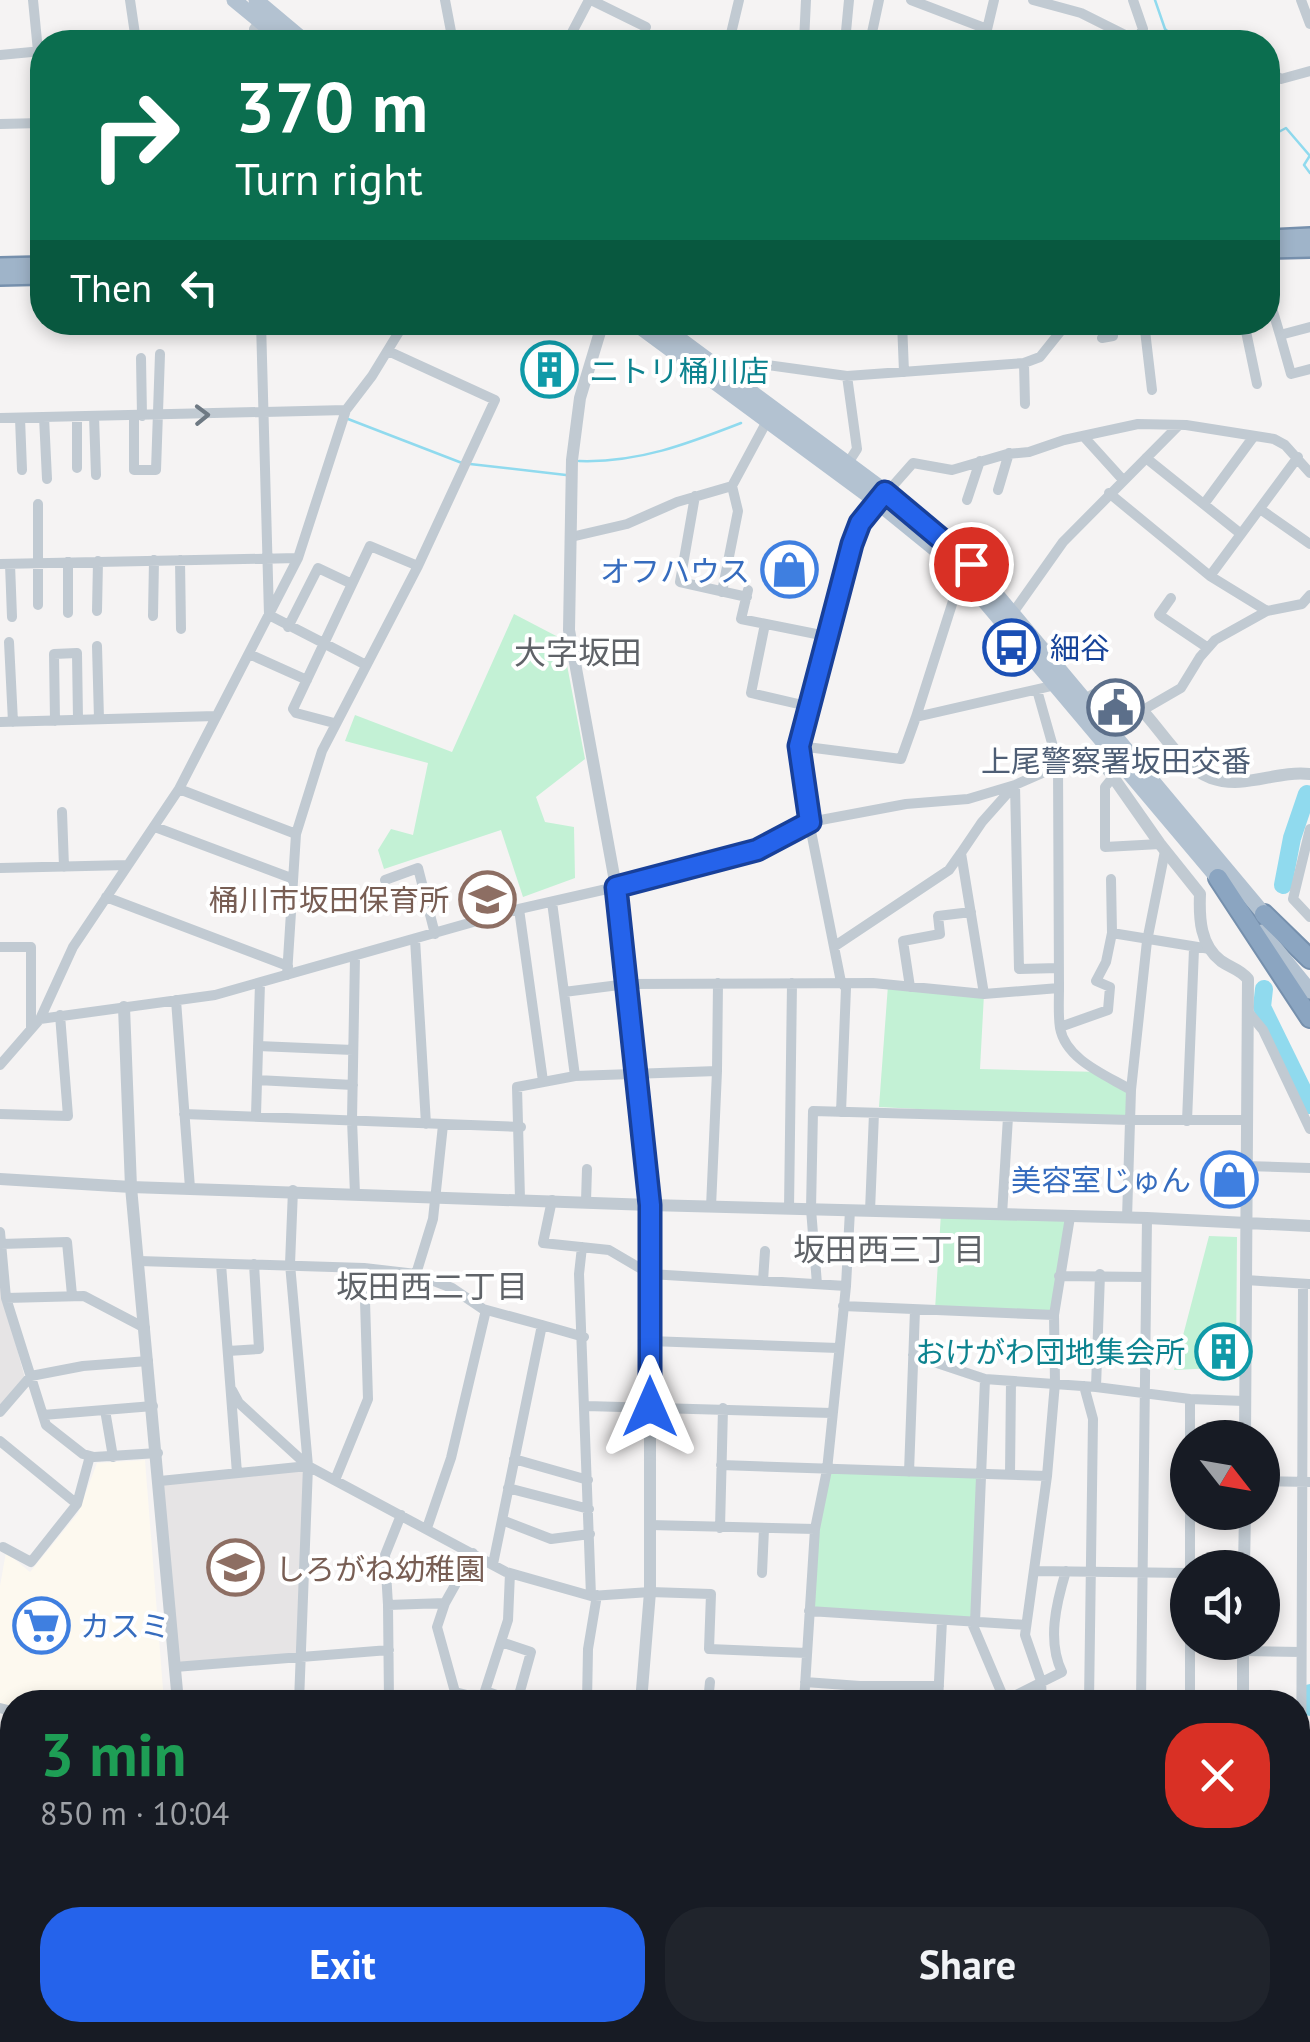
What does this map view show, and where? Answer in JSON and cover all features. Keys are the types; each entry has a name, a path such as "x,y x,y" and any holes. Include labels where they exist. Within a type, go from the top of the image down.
{"highway":[{"path":"1280,237 1310,236"},
{"path":"1280,250 1310,249"},
{"path":"0,266 30,265"},
{"path":"0,277 30,276"},
{"path":"1218,878 1310,1018"},
{"path":"1264,914 1310,959"}],"main road":[{"path":"234,0 270,30"},
{"path":"256,0 292,30"},
{"path":"651,335 971,564 1310,991"},
{"path":"675,335 848,463 961,576 1056,685 1081,703 1310,969"}],"street":[{"path":"33,0 37,30"},
{"path":"130,0 134,30"},
{"path":"445,0 451,30"},
{"path":"574,30 590,0 646,28"},
{"path":"732,30 739,0"},
{"path":"805,30 806,0"},
{"path":"847,30 849,0"},
{"path":"872,30 879,0"},
{"path":"911,0 987,29 994,0"},
{"path":"1032,0 1081,13 1114,30"},
{"path":"1132,0 1143,30"},
{"path":"1305,4 1310,24"},
{"path":"254,30 260,22"},
{"path":"0,55 30,52"},
{"path":"1280,79 1310,71"},
{"path":"0,124 30,123"},
{"path":"1310,326 1280,335 1291,374 1310,368"},
{"path":"260,335 269,615"},
{"path":"0,1065 40,1019 72,947 179,789 298,558 346,410 397,335"},
{"path":"599,335 580,398 571,476 568,630 616,887 650,1205 650,1592 643,1690"},
{"path":"903,335 904,372"},
{"path":"734,379 753,363 847,376 1024,364 1040,358 1058,335"},
{"path":"1102,338 1113,335"},
{"path":"1146,335 1152,390"},
{"path":"1247,335 1257,384"},
{"path":"288,971 291,878 306,795 334,722 418,566 494,400 388,351"},
{"path":"141,358 134,470 156,470 160,354"},
{"path":"1024,364 1025,404"},
{"path":"847,376 858,449 848,463"},
{"path":"0,418 346,410"},
{"path":"77,416 77,468"},
{"path":"94,416 96,475"},
{"path":"44,417 46,479"},
{"path":"20,418 22,470"},
{"path":"722,592 738,511 732,486 767,421"},
{"path":"842,1112 846,988 841,982 799,746 860,523 914,463 952,470 1138,424 1179,425 1274,439 1298,457 1310,473"},
{"path":"1012,614 1063,542 1179,425"},
{"path":"1204,504 1254,436"},
{"path":"1086,438 1123,480"},
{"path":"998,490 1009,454"},
{"path":"1210,576 1298,457"},
{"path":"1146,458 1241,534"},
{"path":"967,500 980,461"},
{"path":"571,536 627,524 695,496 732,486"},
{"path":"1109,494 1210,576 1267,611"},
{"path":"695,496 680,582 722,592 748,593 741,619 826,636"},
{"path":"38,504 38,606"},
{"path":"1260,509 1310,544"},
{"path":"334,722 293,709 370,546 418,566"},
{"path":"12,616 5,564 298,558"},
{"path":"153,616 154,560"},
{"path":"180,560 181,629"},
{"path":"98,561 98,612"},
{"path":"68,562 68,613"},
{"path":"288,627 318,568 352,584"},
{"path":"799,746 901,759 961,576"},
{"path":"1142,710 1181,688 1215,640 1267,611 1302,604 1310,595"},
{"path":"1171,598 1160,615 1208,648"},
{"path":"269,615 366,665"},
{"path":"765,624 751,694 807,706"},
{"path":"10,642 13,722"},
{"path":"97,646 99,720"},
{"path":"54,721 54,654 77,653 78,720"},
{"path":"248,654 307,680"},
{"path":"916,717 1056,685"},
{"path":"1037,690 1058,764 1060,1027 1075,1055 1131,1090"},
{"path":"1081,703 1099,692 1118,692 1135,701 1181,761 1205,776 1244,783 1309,772"},
{"path":"0,722 216,716"},
{"path":"40,1019 215,995 288,971 355,957 519,909 757,850 810,822 906,804 968,800 1079,757 1098,761 1200,894 1199,923 1210,949 1248,978 1244,1420"},
{"path":"1112,777 1105,787 1105,847 1162,848"},
{"path":"835,946 949,870 1015,785"},
{"path":"1015,785 1019,969 1059,968"},
{"path":"179,789 296,834"},
{"path":"62,812 64,867"},
{"path":"154,828 291,878"},
{"path":"1310,829 1293,899 1310,917"},
{"path":"1127,1218 1131,1090 1147,941 1162,848"},
{"path":"961,853 984,994"},
{"path":"0,868 128,865"},
{"path":"385,880 418,868 435,934"},
{"path":"1060,1027 1108,1010 1110,987 1096,982 1106,962 1112,933 1111,880"},
{"path":"106,897 288,971"},
{"path":"552,902 576,1076"},
{"path":"519,909 543,1081"},
{"path":"910,987 903,941 940,934 938,916 970,912"},
{"path":"1112,933 1210,949"},
{"path":"415,940 426,1124"},
{"path":"0,947 32,947 31,1028"},
{"path":"1187,1121 1194,949"},
{"path":"355,957 355,1194"},
{"path":"564,992 627,984 792,982 841,982 984,994 1059,988"},
{"path":"789,1209 792,982"},
{"path":"256,1116 260,983"},
{"path":"712,1207 718,983"},
{"path":"176,1000 190,1188"},
{"path":"124,1007 131,1186 177,1690"},
{"path":"1250,1013 1310,1129"},
{"path":"0,1114 68,1116 60,1015"},
{"path":"258,1046 354,1050"},
{"path":"520,1199 517,1087 576,1076 718,1071"},
{"path":"257,1080 353,1085"},
{"path":"817,1284 810,1209 813,1112 1248,1120"},
{"path":"870,1211 874,1113"},
{"path":"184,1114 520,1127"},
{"path":"1002,1215 1008,1117"},
{"path":"416,1274 433,1219 444,1125"},
{"path":"1246,1166 1310,1168"},
{"path":"586,1200 587,1169"},
{"path":"0,1179 1310,1226"},
{"path":"293,1190 290,1264 308,1466 300,1690"},
{"path":"552,1200 543,1243 609,1250 650,1274 846,1286"},
{"path":"805,1690 816,1529 827,1470 850,1210"},
{"path":"1041,1690 1025,1635 1047,1476 1055,1383 1054,1315 1070,1217"},
{"path":"1141,1690 1147,1218"},
{"path":"0,1232 6,1298 46,1425 82,1454 158,1454"},
{"path":"1,1244 68,1242 72,1294"},
{"path":"582,1247 594,1596 587,1690"},
{"path":"763,1281 765,1251"},
{"path":"138,1261 290,1264 416,1274 452,1288 486,1310 584,1337"},
{"path":"222,1264 237,1473"},
{"path":"228,1351 259,1349 254,1264"},
{"path":"335,1480 368,1400 364,1268"},
{"path":"1088,1690 1093,1419 1090,1387 1100,1274"},
{"path":"1059,1276 1146,1276"},
{"path":"1246,1280 1306,1284 1302,1690"},
{"path":"6,1298 84,1296 145,1328"},
{"path":"843,1306 1054,1315"},
{"path":"427,1528 451,1458 486,1310"},
{"path":"909,1472 914,1310"},
{"path":"493,1564 542,1325"},
{"path":"650,1341 838,1348"},
{"path":"913,1355 985,1379 1055,1383 1190,1400 1244,1401"},
{"path":"0,1412 32,1376 83,1366 148,1361"},
{"path":"985,1379 973,1623 998,1690"},
{"path":"1010,1475 1012,1381"},
{"path":"232,1390 239,1403 308,1466 510,1573 594,1596 650,1592 711,1594 708,1649 807,1653"},
{"path":"1190,1400 1190,1420"},
{"path":"43,1415 153,1406"},
{"path":"586,1406 832,1412"},
{"path":"720,1528 723,1408"},
{"path":"105,1410 112,1457"},
{"path":"0,1441 77,1504"},
{"path":"0,1564 1,1546 31,1562 77,1504 90,1456"},
{"path":"514,1459 588,1480"},
{"path":"721,1465 1047,1476"},
{"path":"160,1481 308,1466"},
{"path":"1280,1481 1306,1482"},
{"path":"508,1488 589,1509"},
{"path":"389,1690 385,1555 401,1515"},
{"path":"502,1520 551,1538 590,1534"},
{"path":"650,1525 816,1529"},
{"path":"762,1574 764,1529"},
{"path":"454,1690 437,1627 445,1603 474,1553"},
{"path":"1034,1571 1170,1571"},
{"path":"1025,1690 1062,1672 1052,1654 1058,1600 1066,1571"},
{"path":"486,1690 508,1620 510,1573"},
{"path":"388,1605 445,1603"},
{"path":"809,1611 1026,1625"},
{"path":"939,1690 942,1620"},
{"path":"501,1642 531,1652 520,1690"},
{"path":"175,1667 389,1650"},
{"path":"1280,1650 1302,1652"},
{"path":"1190,1660 1190,1690"},
{"path":"1243,1660 1243,1690"},
{"path":"709,1690 710,1682"},
{"path":"805,1682 939,1686"}],"shaded area":[{"path":"0,1287 25,1378 0,1406"},
{"path":"145,1460 163,1690 0,1690 0,1586 6,1552 30,1572 78,1513 97,1463"},
{"name":"しろがね幼稚園","path":"308,1466 301,1655 175,1667 160,1481"}],"green space":[{"path":"514,614 562,639 585,759 536,797 545,822 574,827 575,878 523,897 501,830 384,869 378,850 391,829 413,835 428,763 345,741 355,715 452,752"},
{"path":"888,985 984,994 980,1069 1101,1072 1131,1090 1130,1120 879,1107"},
{"path":"941,1213 1070,1217 1054,1315 935,1310"},
{"path":"1209,1236 1237,1237 1236,1367 1174,1370"},
{"path":"827,1470 981,1474 975,1623 809,1611"}],"waterway":[{"path":"1155,0 1166,30"},
{"path":"1280,131 1286,128 1310,156"},
{"path":"1309,157 1304,165 1310,173"},
{"path":"348,419 462,463"},
{"path":"579,461 642,455 741,423"},
{"path":"470,464 566,475"},
{"path":"1283,885 1292,838 1307,794"},
{"path":"1264,989 1262,1007 1310,1105"},
{"path":"1310,1693 1310,1707"}],"place":[{"name":"ニトリ桶川店","path":"550,370"},
{"name":"オフハウス","path":"789,570"},
{"name":"細谷","path":"1011,647"},
{"name":"上尾警察署坂田交番","path":"1116,708"},
{"name":"桶川市坂田保育所","path":"488,899"},
{"name":"美容室じゅん","path":"1230,1179"},
{"name":"おけがわ団地集会所","path":"1224,1351"},
{"name":"しろがね幼稚園","path":"236,1568"},
{"name":"カスミ","path":"41,1625"}],"district":[{"name":"大字坂田","path":"578,652"},
{"name":"坂田西三丁目","path":"889,1249"},
{"name":"坂田西二丁目","path":"432,1286"}],"route":[{"path":"650,1407 650,1205 616,887 757,850 810,822 799,746 807,706 852,544 860,523 885,492 971,564"}]}
